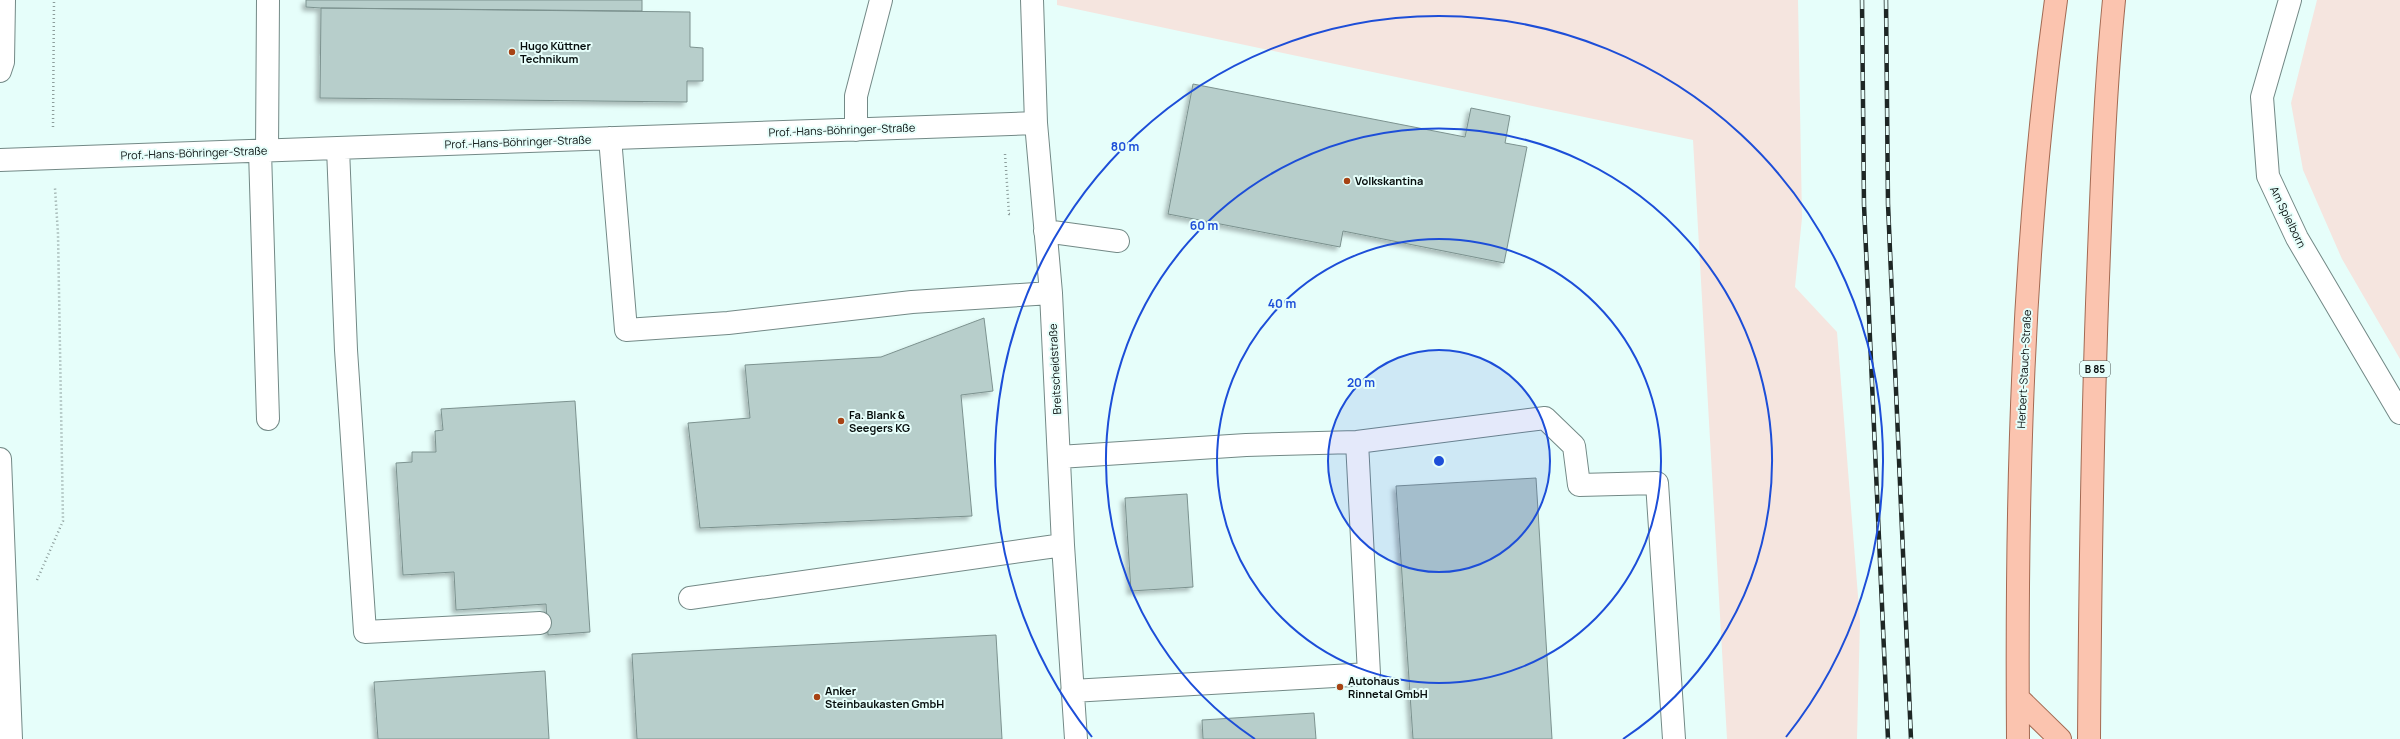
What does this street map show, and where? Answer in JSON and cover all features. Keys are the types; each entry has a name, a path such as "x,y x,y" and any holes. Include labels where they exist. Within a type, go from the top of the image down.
{"main road":[{"name":"Herbert-Stauch-Straße","path":"2018,739 2020,452 2029,254 2037,153 2056,0"},
{"name":"B 85","path":"2089,739 2093,436 2107,83 2114,0"},
{"path":"2018,698 2060,739"}],"street":[{"path":"0,72 4,62 4,0"},
{"path":"268,0 263,151 268,419"},
{"path":"856,130 856,96 881,0"},
{"name":"Breitscheidstraße","path":"1032,0 1036,123 1051,293 1063,545 1076,739"},
{"name":"Am Spielborn","path":"2290,0 2262,97 2268,176 2297,238 2400,413"},
{"name":"Prof.-Hans-Böhringer-Straße","path":"0,160 1036,123"},
{"path":"610,138 626,330 728,323 912,302 1051,293"},
{"path":"338,148 345,327 365,632 540,622"},
{"path":"1045,231 1118,241"},
{"path":"1059,457 1246,445 1357,442 1545,418 1574,446 1579,485 1657,483 1674,739"},
{"path":"1072,691 1369,674 1357,442"},
{"path":"0,459 7,738"},
{"path":"690,598 1063,545"}],"path":[{"path":"36,582 63,521 58,234 53,158 54,0"},
{"path":"1003,125 1010,214"}],"shaded area":[{"path":"1057,0 1798,0 1802,218 1795,287 1837,332 1860,621 1857,739 1727,739 1693,140 1057,5"},
{"path":"2317,0 2400,0 2400,359 2342,259 2303,170 2291,103"}],"building":[{"path":"306,0 642,0 642,11 321,8 306,7"},
{"name":"Hugo Küttner Technikum","path":"321,8 690,12 690,47 703,48 703,81 687,81 687,102 320,98"},
{"name":"Volkskantina","path":"1193,84 1465,137 1471,108 1510,116 1505,143 1527,147 1504,263 1343,231 1340,247 1168,214"},
{"name":"Fa. Blank & Seegers KG","path":"984,318 993,391 961,395 972,516 700,528 688,423 750,418 745,365 881,357"},
{"path":"575,401 590,632 548,635 546,604 456,610 454,572 403,575 396,463 412,462 412,452 436,452 435,431 443,430 441,409"},
{"path":"1536,478 1552,739 1413,739 1396,486"},
{"path":"1187,494 1193,587 1131,591 1125,498"},
{"name":"Anker Steinbaukasten GmbH","path":"996,635 1002,739 637,739 632,654"},
{"path":"545,671 549,739 378,739 374,682"},
{"path":"1314,713 1316,739 1203,739 1202,720"}],"railway":[{"path":"1862,0 1864,205 1888,739"},
{"path":"1886,0 1888,204 1911,739"}],"place":[{"name":"Hugo Küttner Technikum","path":"512,52"},
{"name":"Volkskantina","path":"1347,181"},
{"name":"Fa. Blank & Seegers KG","path":"841,421"},
{"name":"Autohaus Rinnetal GmbH","path":"1340,687"},
{"name":"Anker Steinbaukasten GmbH","path":"817,697"}]}
